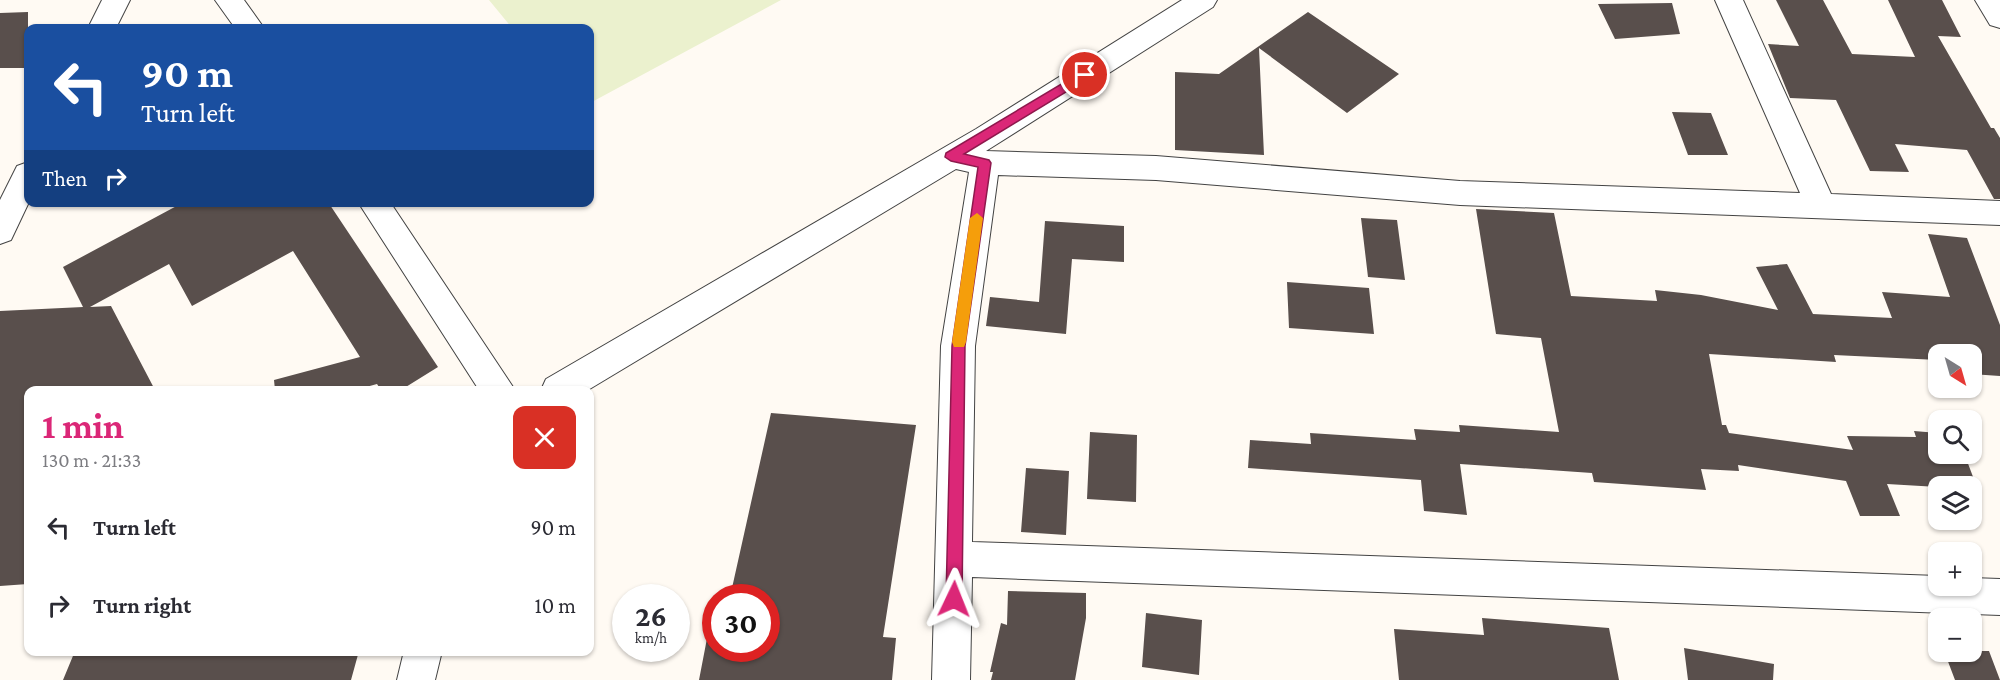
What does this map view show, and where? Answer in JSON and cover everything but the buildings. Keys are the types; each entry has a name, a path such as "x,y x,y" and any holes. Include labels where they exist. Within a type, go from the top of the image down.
{"street":[{"path":"104,24 116,0"},
{"path":"229,0 247,24"},
{"path":"565,386 951,157 1203,0"},
{"path":"1729,0 1821,206"},
{"path":"1989,0 2000,18"},
{"path":"951,157 985,163 1156,168 1460,193 2000,213"},
{"path":"951,680 958,346 985,163"},
{"path":"0,231 24,182"},
{"path":"376,207 495,386"},
{"path":"955,559 2000,597"},
{"path":"416,680 422,656"}],"green space":[{"path":"489,0 781,0 594,101 594,24 509,24"}],"slow traffic":[{"path":"959,342 977,218"}],"route":[{"path":"954,599 958,346 985,163 951,157 1085,75"}]}
